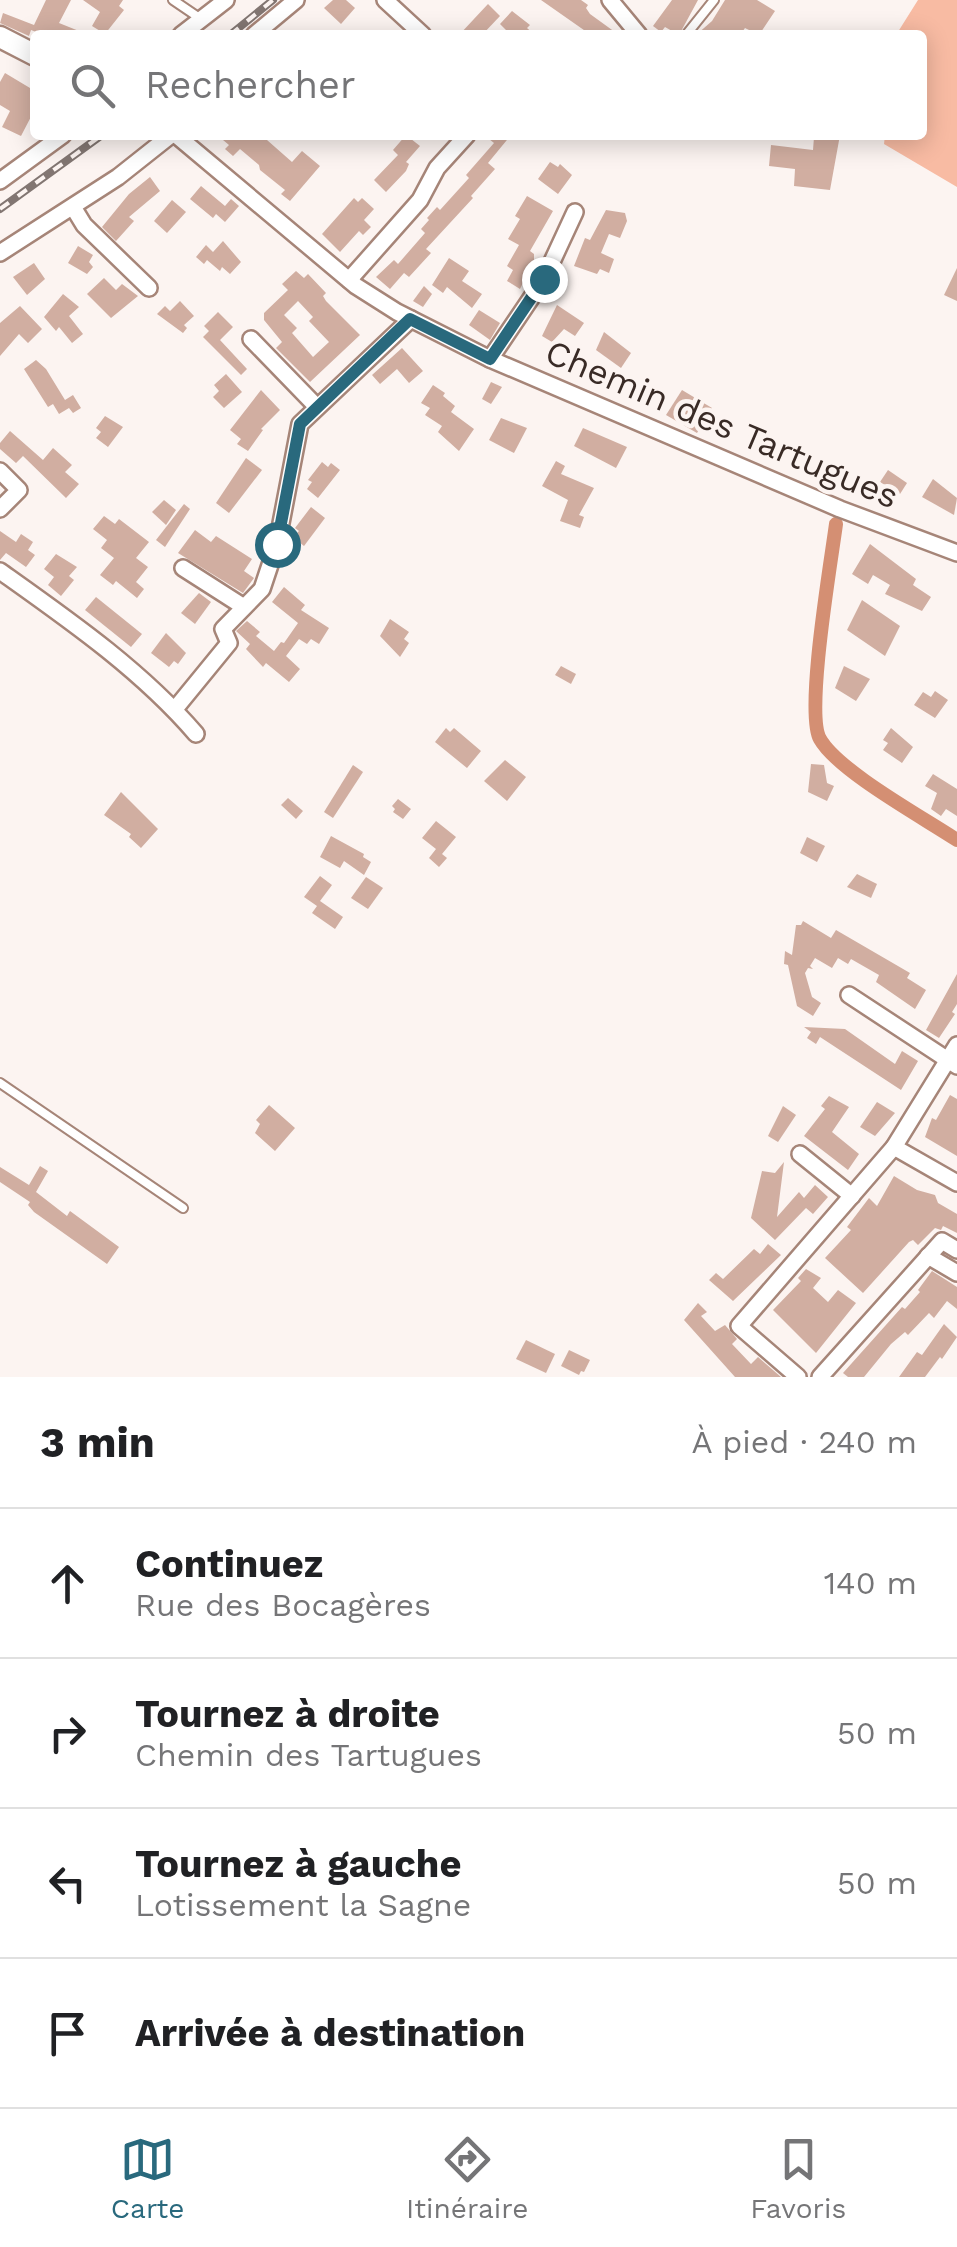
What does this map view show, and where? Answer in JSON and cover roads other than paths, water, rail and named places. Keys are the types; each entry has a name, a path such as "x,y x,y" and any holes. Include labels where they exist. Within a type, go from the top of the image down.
{"street":[{"path":"187,30 226,0"},
{"path":"260,30 296,0"},
{"path":"385,0 417,30"},
{"path":"610,0 636,30"},
{"path":"0,37 30,52"},
{"path":"0,180 56,140"},
{"path":"0,253 118,178 167,140"},
{"name":"Chemin des Tartugues","path":"180,140 378,302 490,359 840,509 957,553"},
{"path":"349,280 420,200 437,168 462,140"},
{"path":"73,207 84,224 149,288"},
{"path":"490,359 544,279 575,212"},
{"path":"175,709 229,643 223,629 262,589 277,544 300,424 410,319"},
{"path":"252,339 318,407"},
{"path":"0,472 20,490 0,510"},
{"path":"184,568 244,607"},
{"path":"0,571 70,622 175,709 196,734"},
{"path":"849,995 952,1063"},
{"path":"798,1377 739,1326 894,1147 952,1063 957,1046"},
{"path":"894,1147 957,1183"},
{"path":"800,1154 852,1196"},
{"path":"820,1377 942,1241 957,1250"},
{"path":"928,1256 957,1274"}],"lane":[{"path":"173,0 201,19"},
{"path":"690,30 714,0"},
{"path":"0,1083 182,1208"}],"waterway":[{"path":"836,524 817,670 816,724 820,739 844,765 957,840"}],"railway":[{"path":"236,30 273,0"},
{"path":"0,209 95,140"}]}
